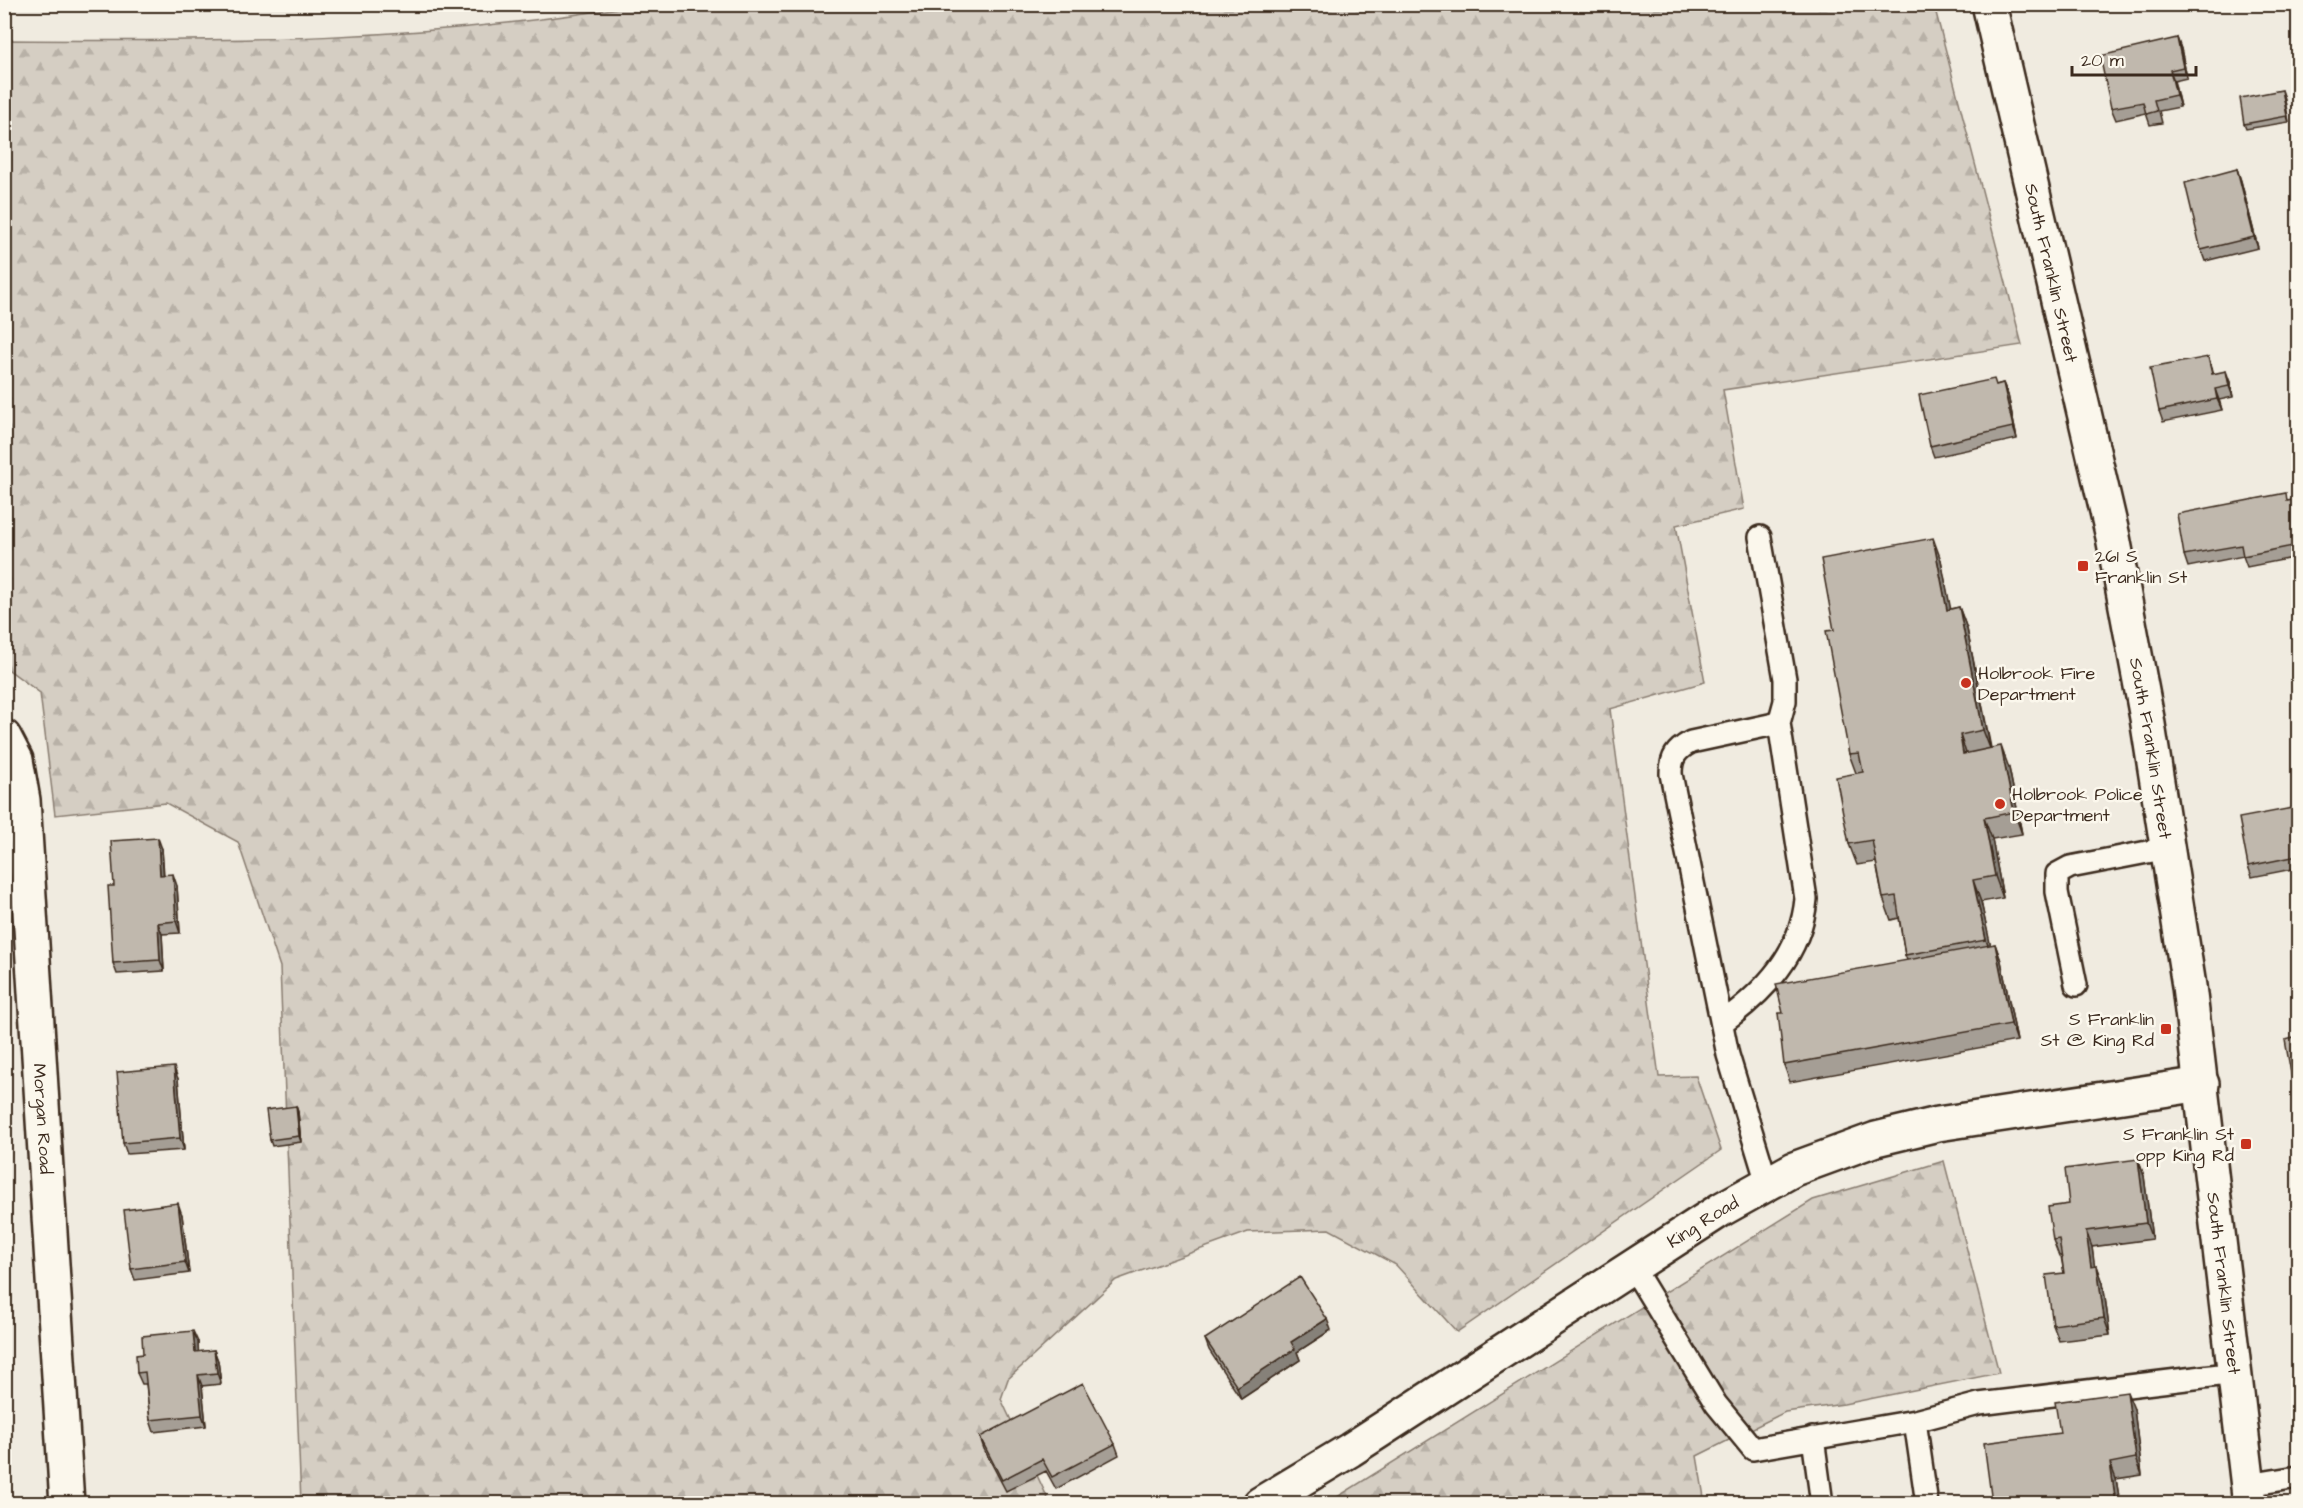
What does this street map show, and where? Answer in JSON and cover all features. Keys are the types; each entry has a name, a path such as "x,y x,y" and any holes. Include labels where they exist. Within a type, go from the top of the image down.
{"street":[{"name":"South Franklin Street","path":"1989,4 2113,537 2168,849 2202,1084 2249,1494"},
{"name":"Morgan Road","path":"4,737 16,760 23,800 67,1503"},
{"name":"King Road","path":"1260,1503 1350,1450 1632,1266 1767,1183 1848,1148 1938,1124 2202,1084"}],"lane":[{"path":"1723,1022 1764,987 1782,965 1804,922 1806,899 1779,723 1785,700 1785,679 1760,537"},
{"path":"1767,1183 1737,1088 1671,774 1671,761 1679,748 1691,742 1779,723"},
{"path":"2076,985 2057,892 2057,874 2070,867 2168,849"},
{"path":"1632,1266 1716,1404 1753,1449 1915,1421 1978,1404 2235,1373"},
{"path":"1915,1421 1927,1503"},
{"path":"1813,1438 1822,1503"},
{"path":"2249,1494 2298,1477"}],"green space":[{"path":"642,4 1934,5 2022,345 1723,390 1744,509 1676,525 1705,682 1610,709 1659,1077 1696,1076 1721,1150 1457,1332 1396,1265 1329,1229 1248,1232 1116,1280 1008,1379 1001,1399 1050,1503 301,1503 280,967 238,842 166,803 55,815 40,693 5,667 5,40 324,37 484,26"},
{"path":"1944,1161 1999,1373 1844,1404 1785,1412 1697,1456 1705,1503 1326,1504 1813,1200"}],"building":[{"path":"2177,38 2183,67 2170,70 2176,95 2154,100 2157,111 2146,114 2143,102 2111,108 2100,56"},
{"path":"2282,90 2287,116 2244,124 2240,98"},
{"path":"2237,169 2254,237 2201,250 2185,183"},
{"path":"2208,357 2212,374 2226,371 2229,386 2215,389 2217,399 2159,411 2150,368"},
{"path":"1994,379 1996,385 2003,383 2013,427 1930,446 1919,395"},
{"path":"2286,493 2287,501 2298,499 2298,545 2243,556 2241,545 2184,555 2177,514"},
{"path":"1933,538 1947,610 1959,607 1983,730 1960,735 1963,754 2001,746 2014,812 1984,818 1995,876 1973,880 1986,940 1905,955 1896,896 1883,898 1872,840 1849,844 1836,777 1863,772 1859,753 1849,754 1826,631 1834,630 1821,559"},
{"path":"2298,807 2298,856 2248,866 2239,818"},
{"path":"158,838 160,875 173,874 176,921 158,923 160,960 113,963 108,886 114,886 111,841"},
{"path":"1995,944 2011,1024 1784,1065 1778,1013 1783,1013 1776,984"},
{"path":"2298,1037 2298,1100 2296,1101 2285,1040"},
{"path":"174,1067 180,1138 123,1143 117,1072"},
{"path":"296,1106 299,1136 270,1140 266,1110"},
{"path":"2138,1159 2146,1223 2086,1231 2091,1267 2097,1266 2104,1318 2053,1325 2046,1275 2064,1273 2059,1239 2053,1240 2048,1207 2069,1204 2065,1169"},
{"path":"178,1203 185,1262 131,1269 124,1210"},
{"path":"1300,1277 1327,1319 1291,1342 1295,1349 1237,1387 1205,1339"},
{"path":"193,1331 195,1352 214,1350 217,1373 198,1375 202,1415 150,1420 145,1372 137,1373 136,1355 143,1354 142,1336"},
{"path":"1083,1383 1115,1444 1052,1477 1042,1459 1002,1480 980,1437"},
{"path":"2127,1392 2136,1458 2110,1463 2116,1503 1992,1503 1984,1443 2060,1433 2055,1402"}],"place":[{"name":"261 S Franklin St","path":"2083,566"},
{"name":"Holbrook Fire Department","path":"1966,683"},
{"name":"Holbrook Police Department","path":"2000,804"},
{"name":"S Franklin St @ King Rd","path":"2166,1029"},
{"name":"S Franklin St opp King Rd","path":"2246,1144"}]}
